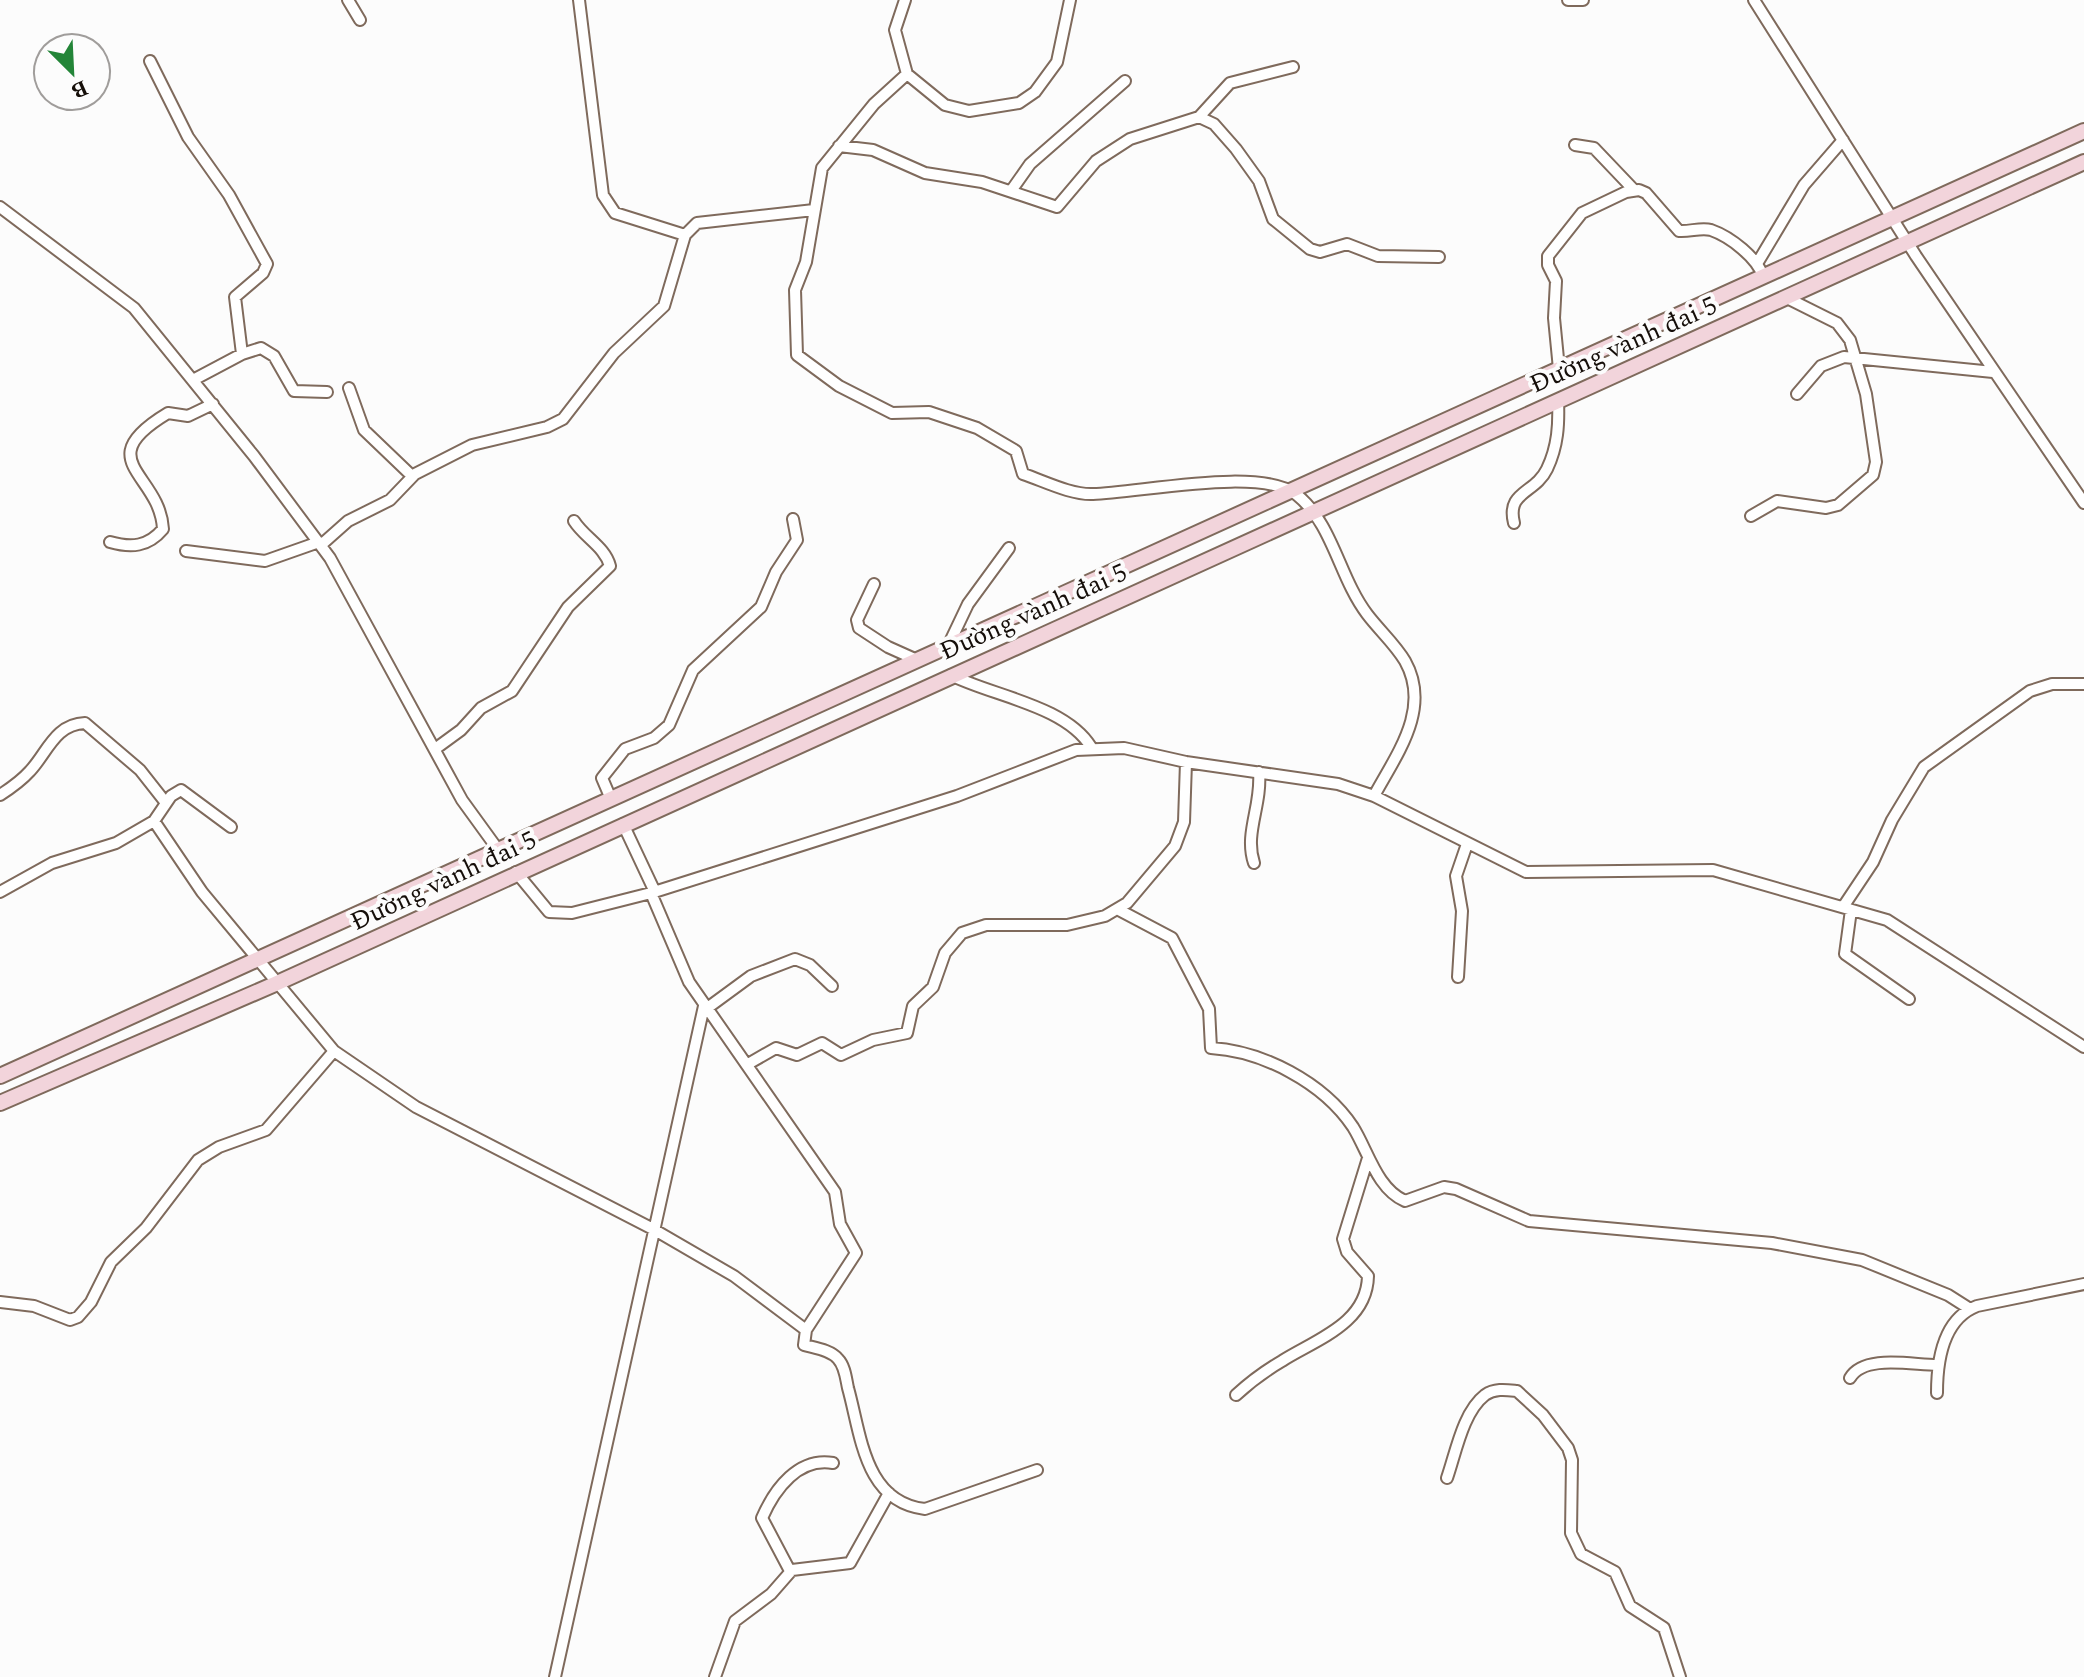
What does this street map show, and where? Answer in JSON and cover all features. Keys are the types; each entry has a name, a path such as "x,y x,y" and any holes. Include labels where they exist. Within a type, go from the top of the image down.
{"main road":[{"name":"Đường vành đai 5","path":"0,1076 258,962 1559,369 1760,269 1892,218 2084,131"},
{"name":"Đường vành đai 5","path":"0,1103 275,984 2084,162"}],"street":[{"path":"348,0 360,20"},
{"path":"579,0 603,195 615,213 685,235"},
{"path":"905,0 895,30 907,74 945,105 957,110 1026,101 1057,62 1070,0"},
{"path":"1568,0 1583,0"},
{"path":"1754,0 1907,242 2084,503"},
{"path":"150,61 188,137 229,195 267,264 263,273 235,297 242,354"},
{"path":"839,146 873,150 925,173 982,182 1057,207 1096,161 1130,139 1199,117 1230,83 1293,67"},
{"path":"907,74 874,104 822,168 806,262 795,290 795,350 801,360 839,386 892,413 929,412 977,428 1016,451 1023,474 1085,494 1143,491 1218,479 1290,491 1327,534 1337,564 1364,611 1405,662 1413,682 1415,716 1374,796"},
{"path":"1011,191 1030,164 1125,81"},
{"path":"1199,117 1214,124 1236,149 1259,181 1273,219 1310,249 1320,252 1347,244 1378,256 1439,257"},
{"path":"1575,145 1594,148 1603,155 1634,190 1646,193 1679,231 1710,230 1760,269 1804,185 1843,140"},
{"path":"1559,369 1554,325 1556,281 1548,265 1548,256 1577,217 1634,190"},
{"path":"0,207 134,308 213,404 320,543 462,800 499,851"},
{"path":"186,551 265,561 320,543 348,521 390,500 412,476 472,445 547,427 563,419 606,361 664,306 685,235 697,223 814,210"},
{"path":"1751,516 1777,501 1826,508 1838,505 1873,475 1876,462 1871,422 1850,340 1837,323 1785,297"},
{"path":"193,380 242,354 261,348 269,350 294,391 327,392"},
{"path":"1797,394 1821,366 1844,357 1993,372"},
{"path":"349,388 364,430 412,476"},
{"path":"1514,523 1511,511 1513,501 1537,483 1549,466 1559,432 1558,400"},
{"path":"110,542 132,547 153,538 163,529 131,462 129,447 133,441 168,413 188,416 213,404"},
{"path":"611,799 602,778 618,755 662,733 698,664 761,607 776,572 797,540 793,519"},
{"path":"435,749 461,730 481,708 512,691 568,607 610,566 602,549 588,539 574,521"},
{"path":"948,646 968,604 1009,548"},
{"path":"874,584 857,620 859,628 888,647 917,660"},
{"path":"951,675 1041,710 1080,733 1091,747"},
{"path":"1909,999 1845,954 1847,908 1892,820 1924,767 2030,691 2052,684 2084,684"},
{"path":"0,795 29,772 44,749 60,733 75,723 85,723 140,770 166,803"},
{"path":"516,872 542,906 559,914 653,893 957,796 1062,754 1091,747 1124,748 1186,762 1321,780 1374,796 1526,872 1701,869 1847,908 1898,925 2084,1047"},
{"path":"748,1064 776,1048 797,1055 822,1043 841,1055 873,1040 907,1033 913,1006 933,987 952,942 973,928 1000,924 1086,923 1119,910 1175,846 1181,834 1186,762"},
{"path":"1254,863 1249,844 1260,801 1259,772"},
{"path":"0,892 52,863 116,843 154,821 176,792 187,791 231,827"},
{"path":"154,821 202,892 275,984 334,1051 416,1107 653,1229 734,1276 806,1330"},
{"path":"623,824 681,969 833,1188 840,1224 856,1253 806,1330 804,1345 831,1353 843,1366 867,1466 889,1493 915,1508 925,1509 1037,1470"},
{"path":"1458,977 1462,911 1456,876 1467,844"},
{"path":"1119,910 1172,938 1209,1009 1211,1048 1249,1052 1307,1083 1350,1123 1390,1191 1405,1201 1444,1187 1456,1189 1529,1221 1781,1245 1873,1263 1948,1295 1970,1309"},
{"path":"555,1677 705,1007 751,976 795,959 810,965 832,986"},
{"path":"0,1302 34,1306 70,1320 78,1317 91,1302 111,1262 146,1228 198,1160 219,1147 266,1130 334,1051"},
{"path":"1236,1395 1282,1361 1333,1334 1361,1301 1368,1276 1347,1252 1343,1239 1368,1158"},
{"path":"1937,1393 1937,1365 1951,1329 1970,1309 2084,1284"},
{"path":"1850,1378 1855,1369 1866,1364 1937,1365"},
{"path":"1447,1478 1470,1415 1485,1395 1496,1390 1517,1391 1543,1415 1568,1448 1572,1460 1571,1533 1581,1554 1615,1572 1630,1606 1664,1628 1680,1677"},
{"path":"790,1571 762,1518 769,1503 805,1464 813,1460 833,1463"},
{"path":"715,1677 735,1621 771,1594 797,1567 850,1563 889,1493"}]}
